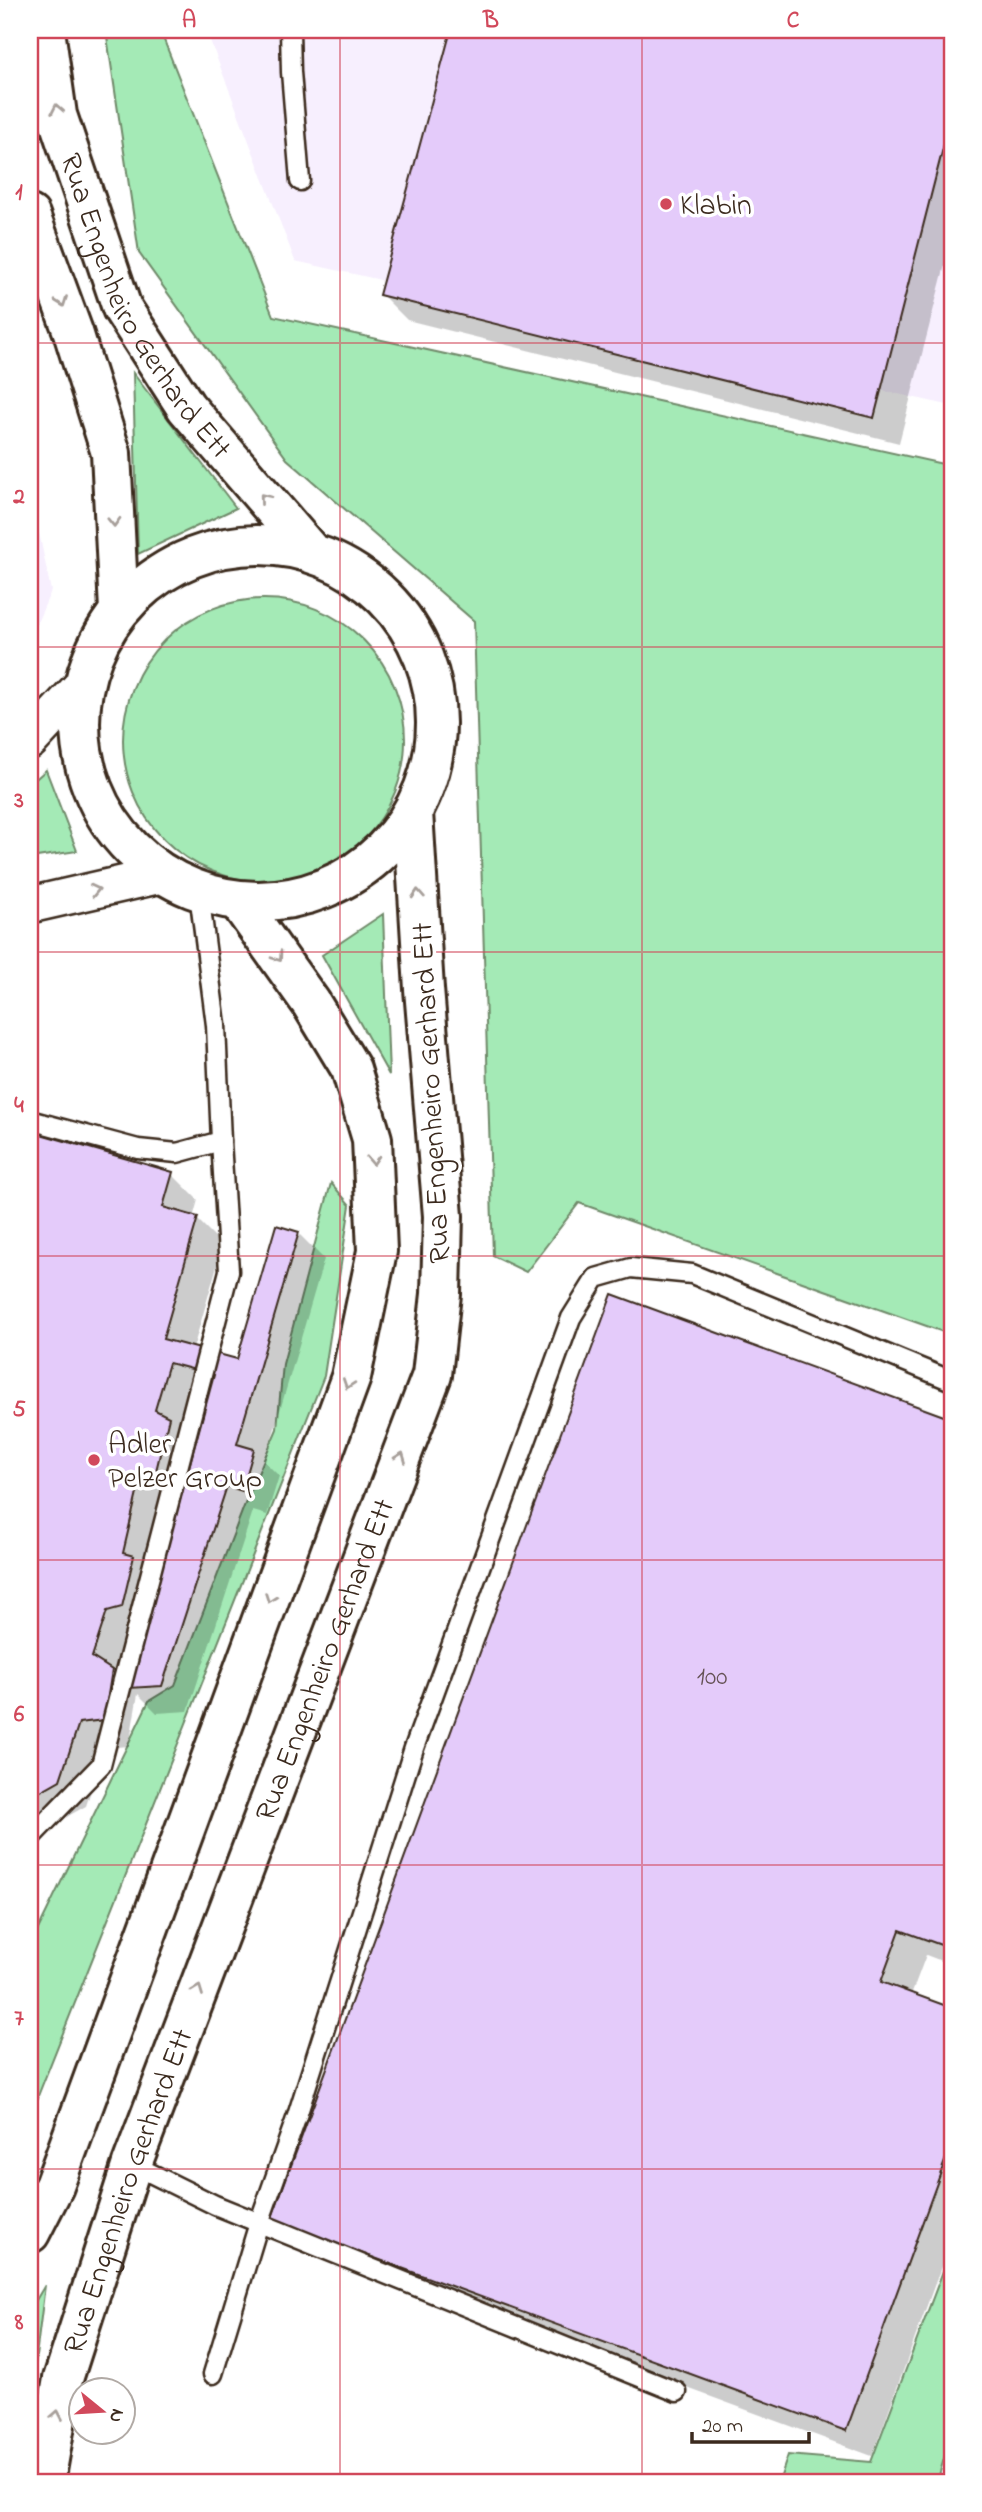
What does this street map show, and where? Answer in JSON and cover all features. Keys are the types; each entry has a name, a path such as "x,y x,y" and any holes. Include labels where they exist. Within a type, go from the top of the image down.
{"main road":[{"name":"Rua Engenheiro Gerhard Ett","path":"45,30 57,115 122,308 186,407 309,550"},
{"path":"30,215 73,332 111,453 119,610"},
{"path":"256,543 309,550 357,573 397,609 424,655 437,708 433,762 413,812 381,853 340,883 290,900 239,902 199,893 161,875 120,838 92,791 79,737 84,683 97,644 119,610 157,574 205,551 256,543"},
{"name":"Rua Engenheiro Gerhard Ett","path":"45,2482 63,2379 132,2164 432,1375 441,1294 443,1216 413,812"},
{"name":"Rua Engenheiro Gerhard Ett","path":"30,2233 54,2186 351,1377 377,1251 372,1139 351,1069 311,1003 239,902"}],"street":[{"path":"30,741 84,683"},
{"path":"30,905 161,875"}],"lane":[{"path":"290,30 300,181"},
{"path":"30,1838 101,1765 229,1270 216,1025 199,893"},
{"path":"30,1120 138,1149 177,1153 221,1141"},
{"path":"213,2374 258,2223 297,2116 414,1748 571,1318 596,1278 631,1268 692,1274 952,1381"},
{"path":"132,2164 258,2223 677,2392"}],"shaded area":[{"name":"Klabin","path":"206,30 952,30 952,406 295,261"},
{"path":"30,488 51,591 30,639"}],"green space":[{"path":"106,30 160,30 273,316 952,466 952,1335 579,1203 526,1272 493,1256 474,621 287,459 139,253"},
{"path":"133,373 236,508 138,554"},
{"path":"264,599 292,602 318,610 342,623 364,640 381,662 394,686 402,712 405,740 402,768 394,794 381,818 364,840 342,857 318,870 292,878 264,881 236,878 210,870 186,857 164,840 147,818 134,794 126,768 123,740 126,712 134,686 147,662 164,640 186,623 210,610 236,602"},
{"path":"46,770 77,851 30,858 30,784"},
{"path":"383,914 389,1075 322,955"},
{"path":"331,1183 350,1205 324,1376 30,2116 30,1946 149,1701 175,1685 277,1429 283,1364"},
{"path":"952,2247 952,2432 937,2482 779,2482 788,2455 871,2462"},
{"path":"45,2285 30,2404 30,2310"}],"building":[{"name":"Klabin","path":"451,30 952,30 952,113 874,418 379,295"},
{"name":"Adler Pelzer Group","path":"30,1131 173,1172 163,1207 198,1217 163,1339 237,1359 276,1225 299,1232 237,1444 254,1449 242,1491 227,1486 162,1686 129,1688 214,1375 169,1363 155,1410 169,1417 155,1475 142,1472 123,1553 134,1556 122,1607 107,1611 92,1657 112,1670 104,1720 79,1723 60,1780 30,1797"},
{"path":"612,1294 952,1419 952,1949 900,1930 881,1982 952,2008 952,2142 846,2431 271,2220"}],"place":[{"name":"Klabin","path":"666,204"},
{"name":"Adler Pelzer Group","path":"94,1460"}]}
